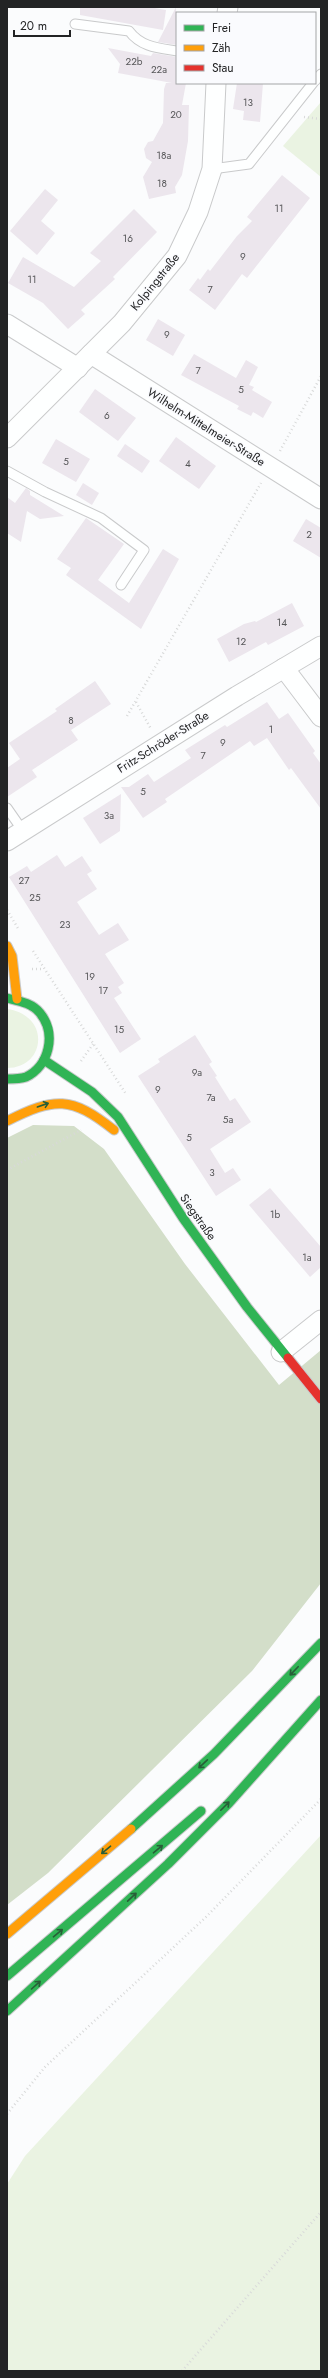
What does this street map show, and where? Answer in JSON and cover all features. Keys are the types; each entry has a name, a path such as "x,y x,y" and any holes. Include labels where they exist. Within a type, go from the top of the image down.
{"main road":[{"path":"7,946 12,956 17,998"},
{"path":"7,998 17,998 30,1003 40,1011 47,1022 50,1035 49,1048 44,1060 36,1070 24,1077 7,1079"},
{"name":"Siegstraße","path":"44,1060 92,1092 118,1117 183,1218 281,1352 321,1399"},
{"path":"7,1121 25,1111 50,1103 66,1102 83,1108 98,1117 138,1150"},
{"path":"7,1934 142,1820 203,1764 321,1643"},
{"path":"234,1782 321,1700"},
{"path":"7,2011 168,1864 229,1803 321,1700"},
{"path":"7,1976 211,1802"}],"street":[{"name":"Kolpingstraße","path":"7,438 122,324 177,256 198,212 212,169 216,84"},
{"path":"7,324 78,368"},
{"name":"Wilhelm-Mittelmeier-Straße","path":"91,354 321,499"},
{"name":"Fritz-Schröder-Straße","path":"15,836 159,745 321,646"},
{"path":"284,668 321,717"},
{"path":"281,1352 321,1320"}],"lane":[{"path":"75,24 129,31 135,39 150,47 176,51"},
{"path":"212,169 249,164 312,84"},
{"path":"7,471 45,492 101,518 144,550 122,585"},
{"path":"7,808 15,836"}],"path":[{"path":"127,716 321,376"},
{"path":"135,701 159,745"},
{"path":"44,969 93,1044"},
{"path":"7,1170 84,1129"},
{"path":"7,2114 45,2068 206,1917 321,1799"},
{"path":"182,2371 321,2212"}],"green space":[{"path":"321,102 321,177 283,146"},
{"path":"7,1009 21,1013 31,1021 37,1030 38,1041 36,1051 30,1060 20,1066 7,1068"},
{"path":"33,1125 74,1126 104,1149 185,1264 279,1385 321,1350 321,1583 252,1671 48,1873 7,1905 7,1138"},
{"path":"321,1835 321,2371 7,2371 7,2184 25,2156"}],"building":[{"path":"80,7 149,7 166,10 163,30 80,15"},
{"path":"176,7 176,45 158,42"},
{"path":"108,48 151,56 153,53 176,57 176,84 186,84 182,105 189,105 188,141 182,175 175,187 176,193 149,199 143,177 152,162 146,158 144,149 148,142 153,141 163,123 164,89 166,83 172,83 118,73 120,64"},
{"path":"237,84 263,84 260,122 243,120 244,111 233,109"},
{"path":"282,175 310,198 247,278 242,274 215,310 189,290 198,278 200,280 208,269 210,271 237,236 252,221 247,217"},
{"path":"45,189 58,200 41,221 55,233 37,255 10,231"},
{"path":"134,209 157,232 113,277 115,279 81,310 85,314 68,329 43,303 8,283 23,257 74,287 101,261 90,253"},
{"path":"158,319 185,335 173,356 146,340"},
{"path":"194,354 236,378 246,360 258,367 249,385 254,387 252,390 272,402 263,418 253,412 251,416 237,409 239,406 181,375"},
{"path":"95,389 136,418 118,441 79,412"},
{"path":"176,437 216,466 199,489 159,461"},
{"path":"56,439 90,459 76,482 42,463"},
{"path":"125,444 150,461 142,473 117,456"},
{"path":"83,483 99,493 92,505 76,495"},
{"path":"26,488 30,491 30,495 64,516 40,519 27,511 21,542 7,533 7,497 15,503"},
{"path":"86,518 124,544 98,580 129,603 163,549 179,559 141,629 66,575 71,568 57,559"},
{"path":"306,519 321,528 321,558 293,541"},
{"path":"292,603 304,626 268,645 266,642 229,662 217,639 244,624 256,622"},
{"path":"95,681 111,704 71,730 78,740 32,770 37,777 7,797 7,768 20,759 9,743 57,711 55,709"},
{"path":"267,702 279,719 288,713 315,751 313,753 321,764 321,809 291,768 289,770 267,738 254,746 250,741 165,799 167,802 143,818 121,787 129,787 148,774 154,782 191,758 185,750 225,725 227,727"},
{"path":"121,794 120,831 100,844 83,818"},
{"path":"57,855 65,867 82,856 92,871 87,874 97,889 77,902 99,935 118,923 129,940 105,954 124,983 118,987 122,993 114,998 141,1039 120,1053 9,877 27,866 31,872"},
{"path":"195,1035 212,1062 209,1064 217,1076 215,1077 230,1101 235,1098 251,1122 210,1149 225,1173 233,1168 241,1180 216,1196 138,1076 160,1062 158,1059"},
{"path":"270,1188 321,1247 321,1267 310,1277 249,1205"}],"traffic: fast":[{"path":"7,998 25,1003 37,1010 45,1021 49,1040 45,1057 34,1072 24,1078 7,1079"},
{"path":"44,1060 92,1092 118,1117 183,1218 247,1307 288,1358"},
{"path":"131,1829 214,1754 321,1643"},
{"path":"7,2011 168,1864 229,1803 321,1700"},
{"path":"7,1976 201,1811"}],"traffic: slow":[{"path":"7,946 12,956 17,999"},
{"path":"7,1121 38,1108 51,1104 62,1104 74,1106 86,1111 114,1130"},
{"path":"7,1934 131,1829"}],"traffic: jam":[{"path":"288,1358 321,1399"}]}
